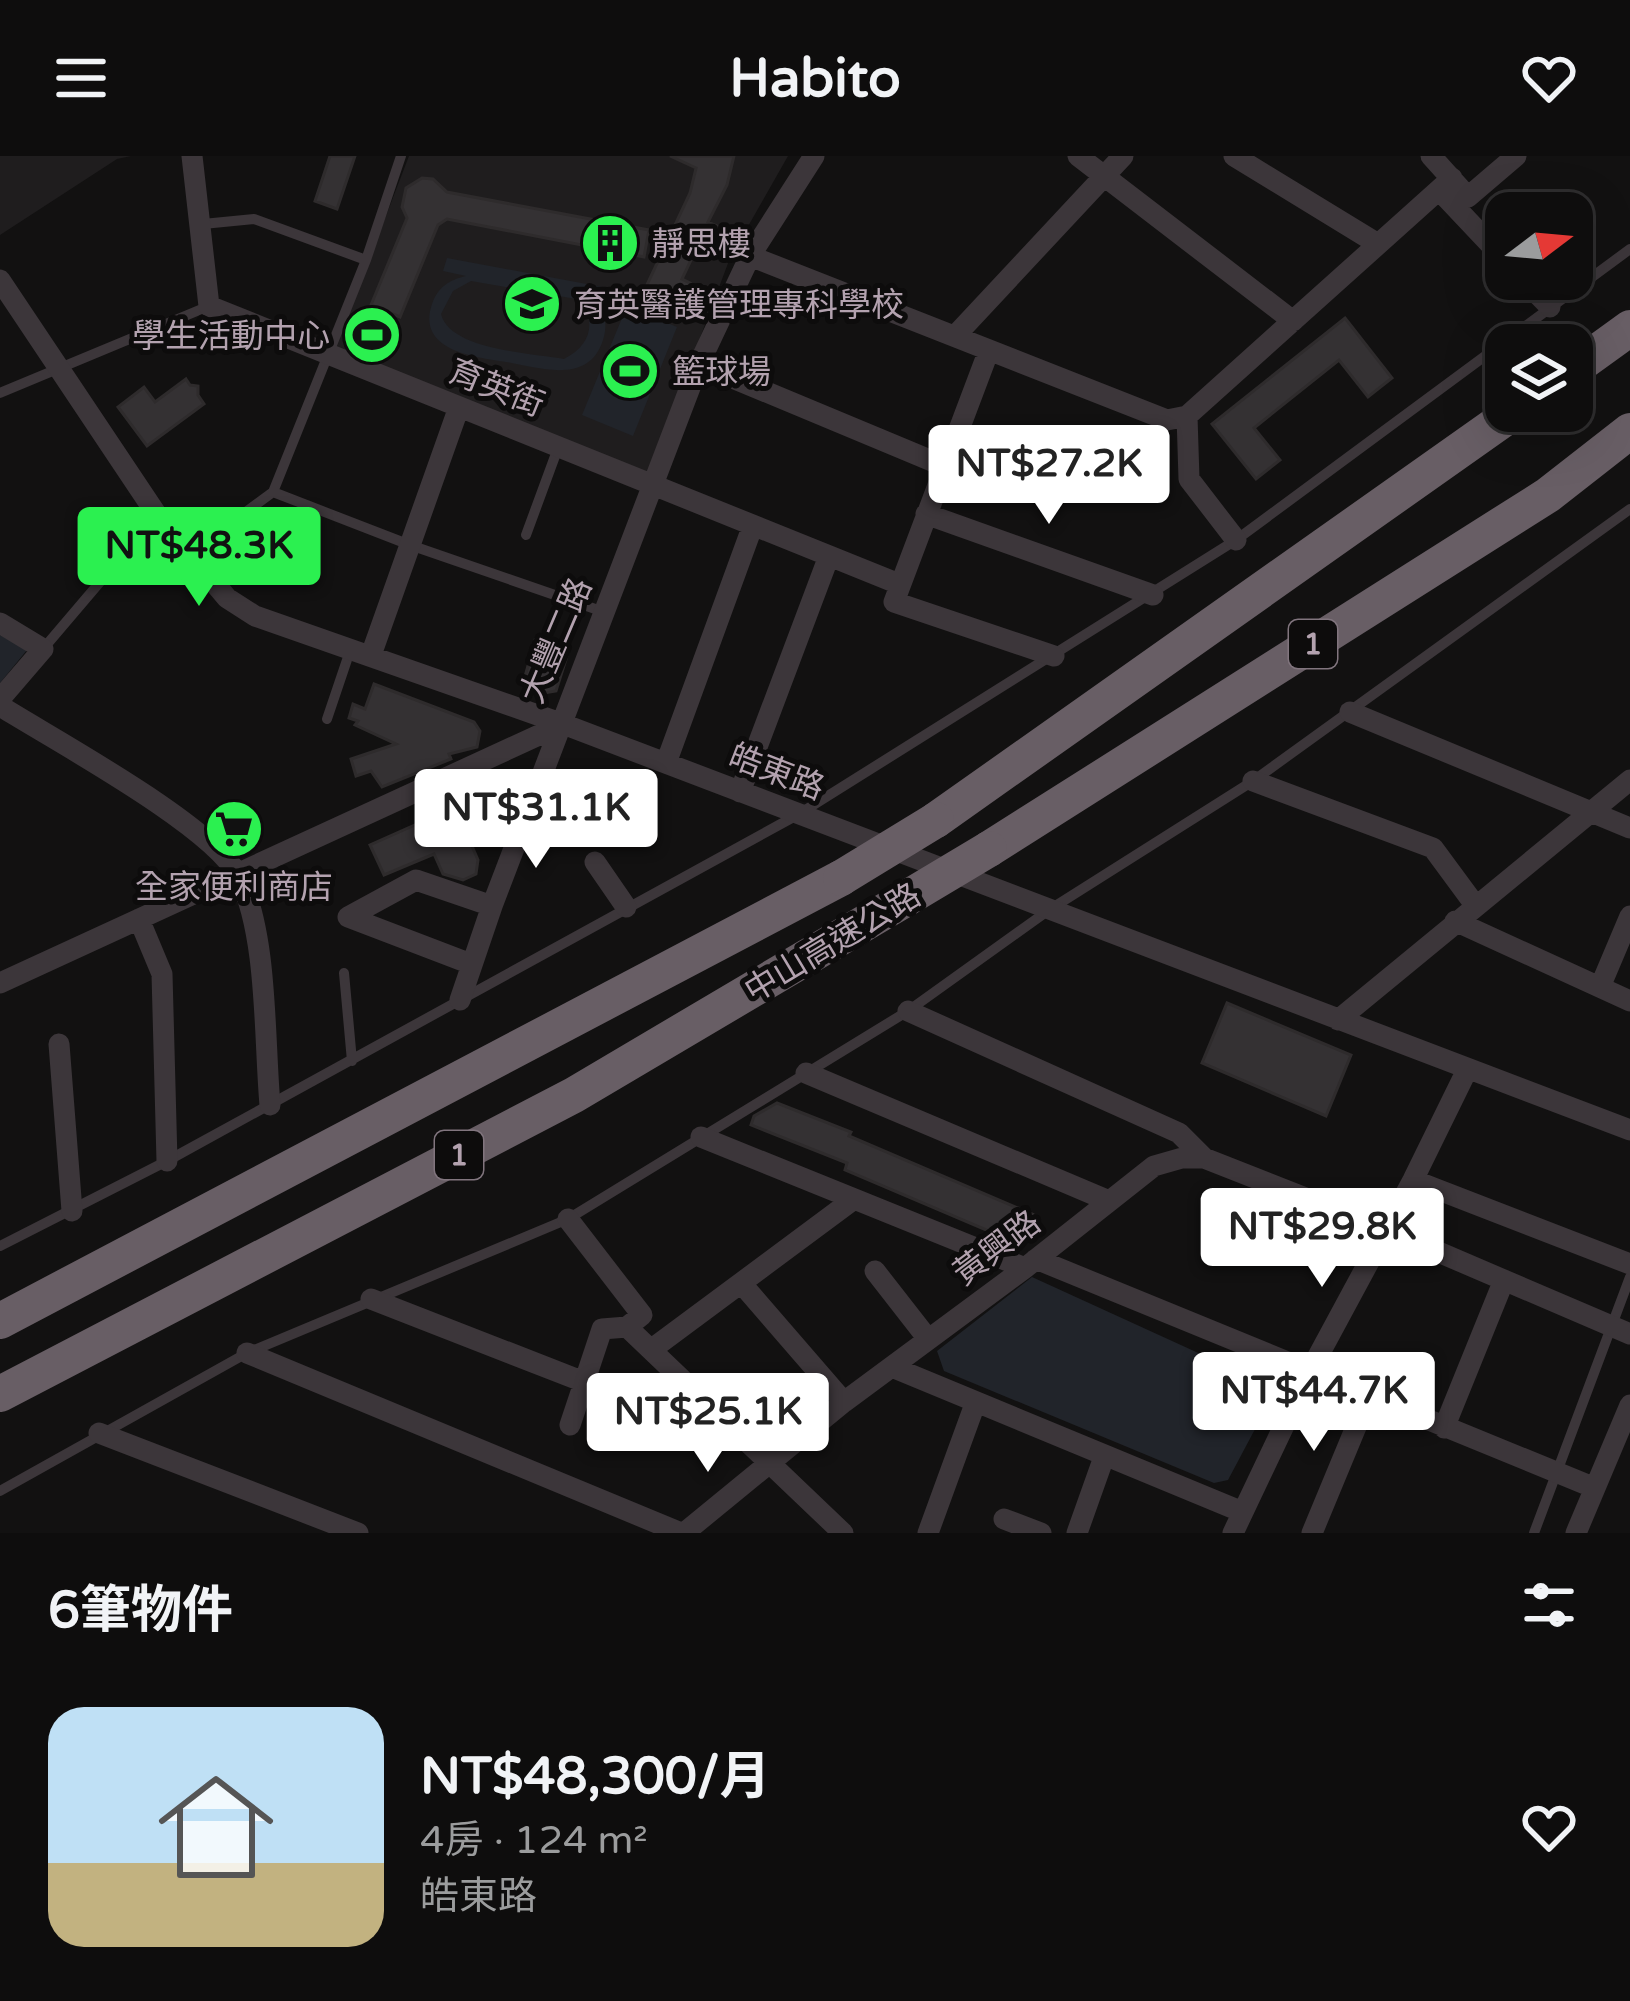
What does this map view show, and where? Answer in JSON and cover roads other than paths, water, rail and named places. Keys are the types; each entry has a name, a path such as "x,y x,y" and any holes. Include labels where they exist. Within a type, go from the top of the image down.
{"highway":[{"path":"1593,355 1630,328"},
{"name":"中山高速公路","path":"0,1394 574,1095 989,849 1548,495 1630,431"},
{"name":"中山高速公路","path":"0,1321 841,878 936,820 1485,432"}],"street":[{"path":"192,156 209,306"},
{"name":"大豐二路","path":"0,983 563,724 699,364 750,256 814,156"},
{"path":"1078,156 1292,321"},
{"path":"955,336 1124,156"},
{"path":"1234,156 1378,244"},
{"path":"1431,156 1445,184 1485,234"},
{"path":"1445,184 1468,197 1516,156"},
{"path":"750,256 1167,420 1187,416 1445,184"},
{"name":"皓東路","path":"0,280 157,515 227,598 255,616 563,724 1630,1130"},
{"path":"1543,300 1550,308"},
{"name":"育英街","path":"209,306 899,584"},
{"path":"988,350 894,602 1054,656"},
{"path":"699,364 944,466"},
{"path":"361,651 410,545 459,407"},
{"path":"1187,416 1189,478 1236,540"},
{"path":"926,514 1153,595"},
{"path":"666,764 753,525"},
{"path":"740,792 830,556"},
{"path":"0,623 43,649 0,703 204,835 238,874 256,928 270,1105"},
{"path":"1350,712 1630,828"},
{"path":"460,1000 563,724"},
{"path":"1338,1020 1630,780"},
{"path":"1253,782 1433,848 1475,905"},
{"path":"595,862 626,907"},
{"path":"471,964 348,916 416,880 492,906"},
{"path":"1600,987 1630,916"},
{"path":"140,919 162,974 167,1161"},
{"path":"1455,921 1630,1000"},
{"path":"908,1011 1180,1133 1204,1158 1621,1330"},
{"path":"59,1044 72,1211"},
{"path":"892,1367 1104,1457 1237,1527 1309,1373 1467,1070"},
{"path":"806,1073 1109,1201"},
{"path":"701,1138 1595,1488"},
{"name":"黃興路","path":"682,1533 844,1402 1154,1166 1204,1158"},
{"path":"1413,1180 1630,1264"},
{"path":"652,1349 854,1199"},
{"path":"568,1219 642,1315 627,1327 602,1329 570,1424"},
{"path":"875,1271 928,1339"},
{"path":"1444,1428 1504,1280"},
{"path":"741,1283 844,1402"},
{"path":"371,1299 584,1382"},
{"path":"627,1327 843,1533"},
{"path":"247,1353 682,1533"},
{"path":"1312,1533 1368,1398"},
{"path":"928,1533 975,1404"},
{"path":"1576,1533 1625,1433 1630,1405"},
{"path":"99,1433 358,1533"},
{"path":"1077,1533 1104,1457"},
{"path":"1004,1519 1041,1533"}],"lane":[{"path":"188,554 273,492 366,260 401,156"},
{"path":"203,224 254,219 366,260"},
{"path":"0,1246 167,1161 799,814 1236,540 1630,249"},
{"path":"0,393 209,306"},
{"path":"526,535 558,448"},
{"path":"273,492 604,612"},
{"path":"0,1491 247,1353 568,1219 908,1011 1049,910 1253,782 1630,508"},
{"path":"43,649 157,515"},
{"path":"327,719 361,651"},
{"path":"344,973 352,1060"},
{"path":"1534,1533 1621,1330 1630,1277"}],"place":[{"name":"靜思樓","path":"610,243"},
{"name":"育英醫護管理專科學校","path":"532,304"},
{"name":"學生活動中心","path":"372,335"},
{"name":"籃球場","path":"630,371"},
{"name":"全家便利商店","path":"234,829"}]}
